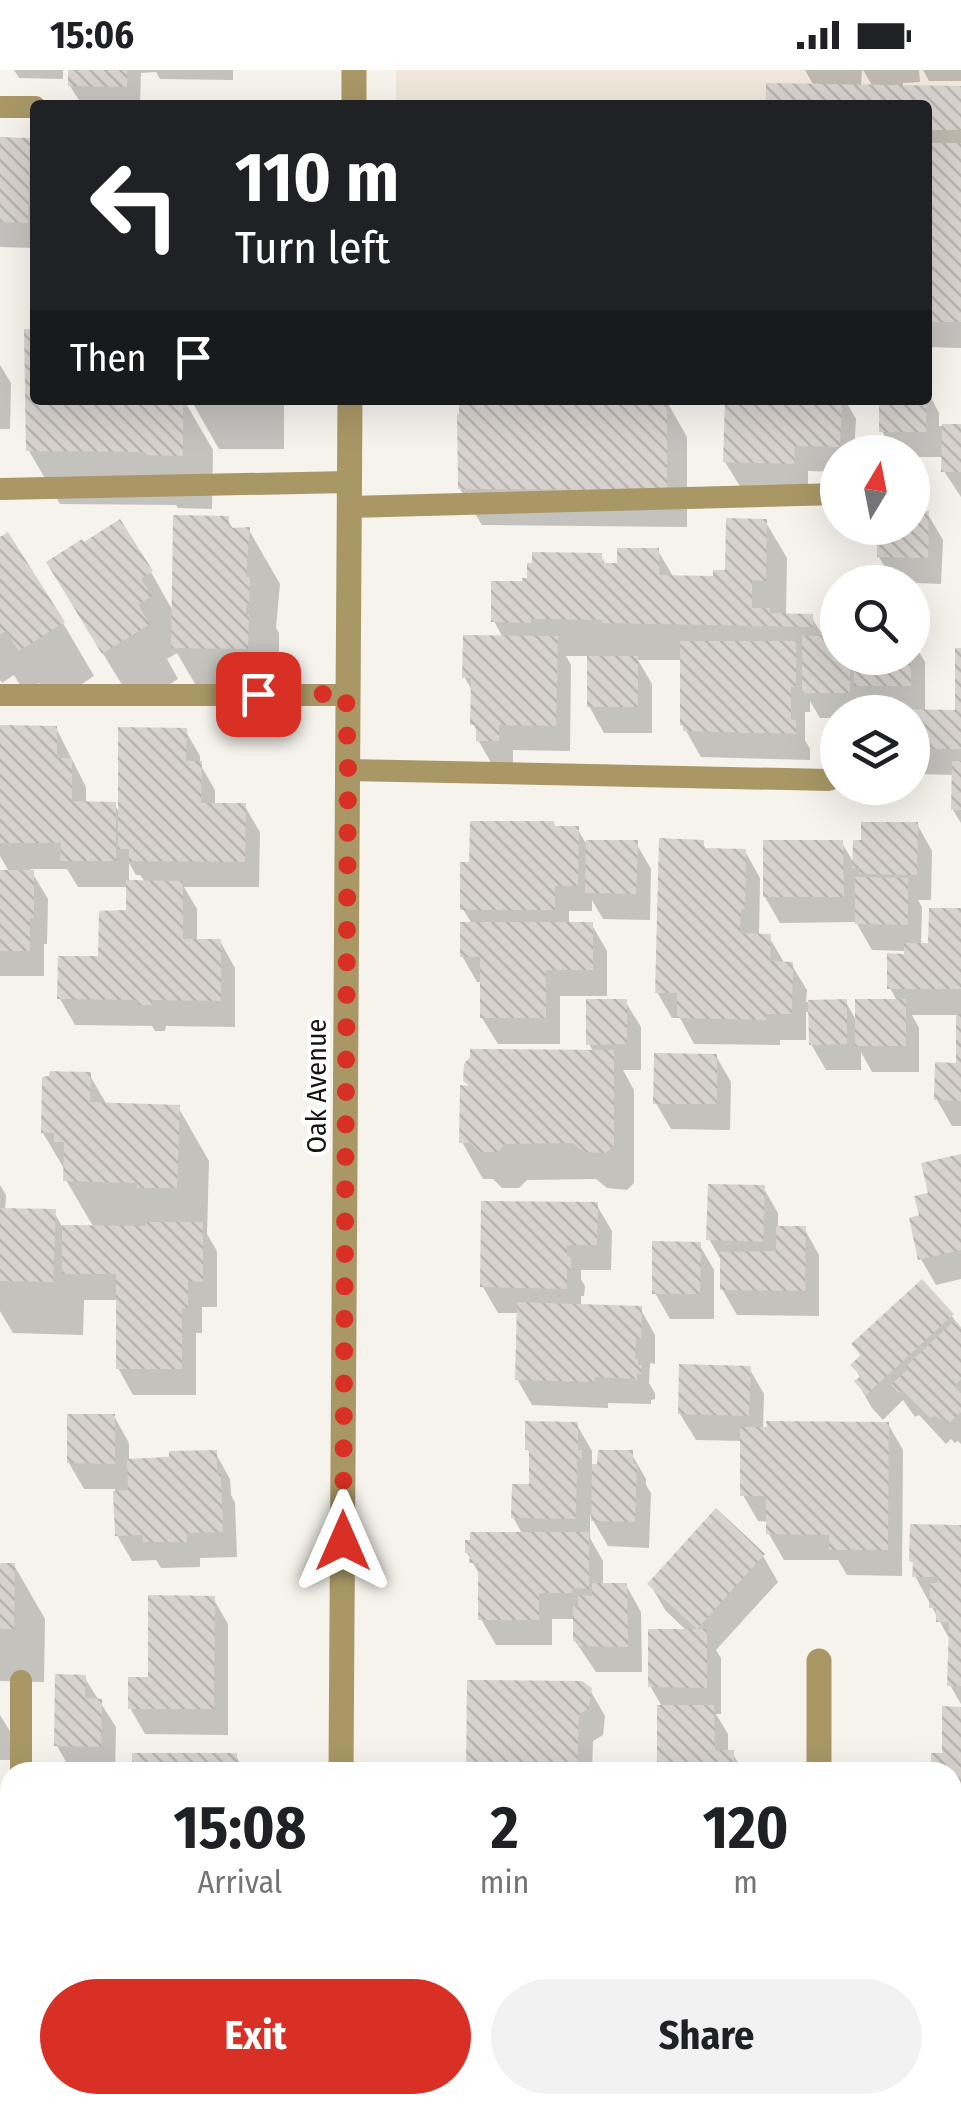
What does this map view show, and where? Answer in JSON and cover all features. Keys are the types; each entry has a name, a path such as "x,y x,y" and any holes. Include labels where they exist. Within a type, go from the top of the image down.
{"street":[{"path":"354,70 354,100"},
{"name":"Oak Avenue","path":"341,1762 350,405"},
{"path":"818,1762 819,1660"}],"lane":[{"path":"0,107 30,106"},
{"path":"0,489 349,495 820,494"},
{"path":"0,695 346,694"},
{"path":"348,770 820,780"},
{"path":"21,1681 22,1762"}],"shaded area":[{"path":"396,70 961,70 961,149 932,149 932,100 396,100"}],"building":[{"path":"68,70 127,70 127,87 68,86"},
{"path":"766,83 961,86 961,130 932,130 932,100 766,100"},
{"path":"0,137 30,138 28,223 0,222"},
{"path":"932,143 961,143 961,322 932,322"},
{"path":"24,329 30,329 30,405 183,405 183,456 26,451"},
{"path":"459,405 667,405 667,490 458,489"},
{"path":"725,405 842,405 841,435 820,435 820,447 795,446 794,464 723,462"},
{"path":"879,405 926,405 926,432 879,432"},
{"path":"942,424 961,424 961,472 941,472"},
{"path":"173,515 229,516 229,528 250,527 246,577 250,577 249,606 246,605 248,649 171,648"},
{"path":"726,518 767,519 766,581 752,580 752,608 770,608 770,613 813,614 813,627 602,623 603,620 491,622 491,581 527,578 532,552 602,553 602,563 617,563 617,548 659,548 659,575 713,576 713,570 725,570"},
{"path":"120,519 153,571 141,579 152,596 138,605 150,624 102,654 46,562"},
{"path":"8,532 65,622 19,651 6,631 0,635 0,537"},
{"path":"877,545 928,545 928,558 877,557"},
{"path":"463,635 558,636 556,726 499,725 499,741 476,741 476,725 470,725 471,678 462,678"},
{"path":"802,636 820,636 820,675 850,675 850,693 802,693"},
{"path":"680,641 796,641 791,720 796,720 796,734 683,731"},
{"path":"955,648 961,648 961,749 930,749 930,710 955,710"},
{"path":"587,656 638,656 638,707 587,707"},
{"path":"854,675 911,675 911,686 854,686"},
{"path":"0,725 57,726 57,758 72,758 72,801 116,802 116,861 60,861 61,843 0,843"},
{"path":"118,727 187,728 186,761 202,761 201,803 246,803 245,862 129,861 129,849 118,849"},
{"path":"952,761 961,761 961,810 951,810"},
{"path":"470,821 554,821 555,826 579,826 578,886 555,886 555,910 460,910 460,862 469,862"},
{"path":"861,822 918,822 917,875 859,874 860,868 852,868 853,840 861,840"},
{"path":"659,838 704,840 704,848 746,849 745,909 741,909 740,933 771,934 770,961 793,962 792,1014 766,1014 766,1020 677,1018 677,993 655,993"},
{"path":"586,840 638,840 636,894 585,893"},
{"path":"763,840 843,840 844,897 763,897"},
{"path":"0,870 34,870 30,951 0,951"},
{"path":"855,877 908,878 908,925 855,924"},
{"path":"126,880 183,881 183,939 221,939 221,1001 152,1000 152,1005 138,1005 138,1000 57,999 58,956 98,956 99,911 126,910"},
{"path":"929,908 961,908 961,989 887,989 887,953 904,954 904,943 928,943"},
{"path":"460,922 593,922 593,970 546,970 546,1018 480,1018 480,957 460,957"},
{"path":"586,999 627,999 627,1044 586,1045"},
{"path":"847,999 847,1044 809,1045 808,1000"},
{"path":"855,999 906,999 906,1046 855,1046"},
{"path":"956,1014 961,1014 961,1101 934,1100 935,1062 956,1063"},
{"path":"470,1049 614,1050 614,1145 606,1153 584,1152 573,1143 505,1144 498,1152 479,1152 470,1143 459,1143 460,1085 470,1086 463,1081"},
{"path":"654,1053 717,1054 717,1104 653,1104"},
{"path":"50,1071 91,1072 90,1102 180,1105 177,1188 63,1181 64,1142 54,1142 54,1133 41,1133 42,1077 49,1076"},
{"path":"961,1154 961,1250 918,1260 909,1218 919,1215 914,1196 928,1193 921,1163"},
{"path":"708,1184 765,1185 763,1242 706,1240"},
{"path":"481,1201 598,1202 597,1245 567,1245 571,1270 567,1270 567,1289 480,1287"},
{"path":"0,1208 56,1209 53,1282 0,1281"},
{"path":"145,1222 203,1222 203,1282 188,1281 188,1308 182,1308 182,1369 116,1369 116,1274 62,1274 62,1225 146,1226"},
{"path":"776,1226 806,1226 805,1291 720,1290 720,1252 776,1251"},
{"path":"652,1241 701,1242 700,1294 652,1294"},
{"path":"922,1279 954,1314 866,1395 854,1381 861,1376 850,1365 861,1355 851,1344"},
{"path":"517,1302 642,1306 641,1339 636,1338 635,1359 642,1365 641,1374 637,1374 637,1379 595,1377 594,1382 515,1380"},
{"path":"955,1320 961,1327 961,1379 954,1386 961,1393 961,1412 948,1424 942,1416 930,1419 902,1390 899,1393 891,1385"},
{"path":"679,1364 751,1366 749,1416 678,1414"},
{"path":"67,1414 115,1414 115,1464 67,1463"},
{"path":"525,1421 578,1422 578,1450 582,1450 582,1459 577,1459 576,1519 511,1518 512,1484 529,1484"},
{"path":"766,1421 889,1422 888,1550 829,1550 829,1535 766,1534 766,1496 740,1496 740,1427 767,1427"},
{"path":"217,1450 223,1532 186,1533 187,1542 143,1542 142,1535 115,1536 113,1491 128,1490 127,1459 169,1457 169,1451"},
{"path":"598,1450 633,1450 633,1464 637,1464 635,1522 591,1521 592,1464 597,1464"},
{"path":"716,1508 765,1554 697,1629 647,1584"},
{"path":"910,1524 961,1525 961,1686 947,1686 949,1622 936,1622 936,1608 929,1608 930,1583 937,1583 938,1577 912,1577"},
{"path":"470,1532 589,1532 589,1589 539,1593 539,1620 478,1620 478,1563 469,1563 470,1553 465,1553 465,1540 470,1540"},
{"path":"0,1563 15,1563 14,1629 0,1629"},
{"path":"592,1583 627,1583 628,1647 578,1646 578,1641 573,1641 573,1606 578,1607 578,1595 592,1596"},
{"path":"148,1595 215,1596 214,1709 128,1709 128,1677 148,1677"},
{"path":"648,1629 707,1629 707,1688 648,1687"},
{"path":"55,1674 86,1675 85,1698 102,1699 101,1747 54,1746"},
{"path":"467,1680 582,1681 592,1688 589,1708 579,1715 577,1762 466,1762"},
{"path":"657,1705 714,1705 715,1750 734,1750 734,1762 657,1762"},
{"path":"942,1706 961,1707 961,1762 931,1762 931,1753 942,1753"},
{"path":"132,1753 237,1753 237,1762 132,1762"}],"route":[{"path":"258,694 346,694 343,1541"}]}
